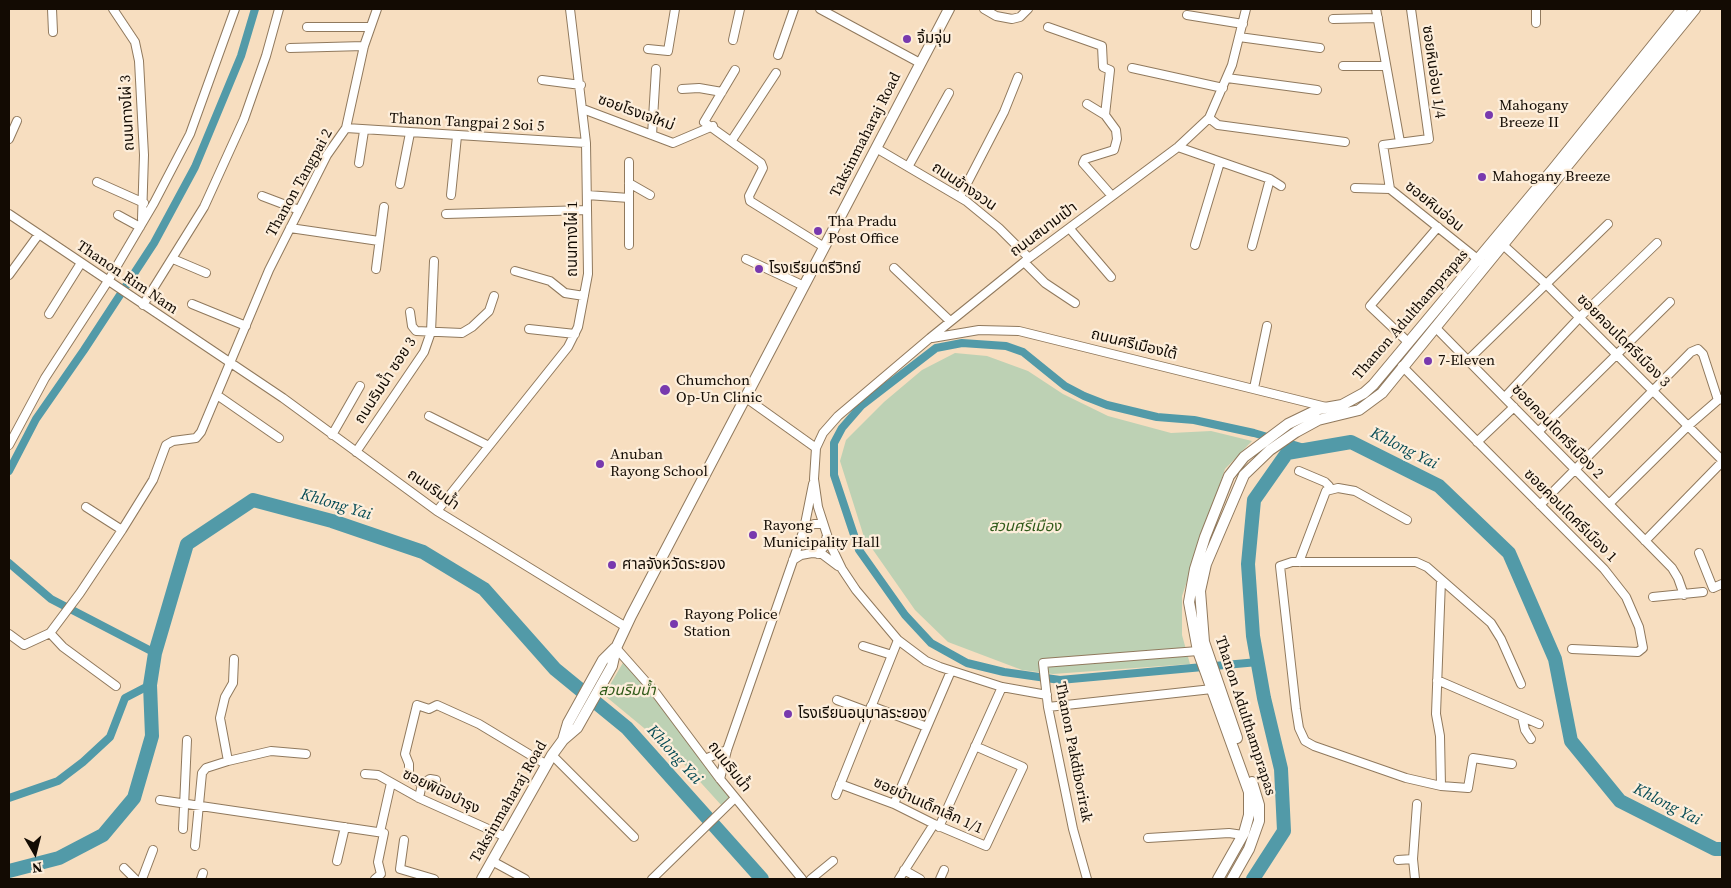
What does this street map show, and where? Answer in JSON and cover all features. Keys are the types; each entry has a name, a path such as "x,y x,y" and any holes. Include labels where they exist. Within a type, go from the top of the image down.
{"street":[{"path":"52,9 53,32"},
{"name":"ถนนทางไผ่ 3","path":"113,9 127,27 135,42 139,60 144,155 144,202 141,225"},
{"path":"9,445 45,378 109,282 190,134 235,9"},
{"path":"142,305 174,259 204,207 244,119 266,56 279,9"},
{"name":"Thanon Tangpai 2","path":"122,530 153,480 166,445 173,441 196,438 201,432 231,365 269,270 327,155 346,128 364,46 369,27 377,9"},
{"name":"ถนนทางไผ่ 1","path":"437,511 568,347 575,334 588,274 587,195 586,143 581,86 570,9"},
{"path":"648,48 668,51 675,9"},
{"path":"732,40 740,9"},
{"path":"778,55 794,9"},
{"path":"820,9 920,63"},
{"name":"Taksinmaharaj Road","path":"482,879 552,755 572,725 616,648 949,9"},
{"path":"984,9 1004,18 1012,19 1020,16 1028,9"},
{"name":"ถนนสนามเป้า","path":"816,448 824,433 838,416 950,321 1027,260 1178,147 1209,118 1227,78 1240,37 1246,9"},
{"path":"1376,9 1400,142"},
{"name":"ซอยหินอ่อน 1/4","path":"1410,9 1429,139"},
{"path":"1536,9 1536,23"},
{"name":"Thanon Adulthamprapas","path":"1225,878 1253,838 1259,821 1259,805 1202,652 1189,602 1195,569 1212,517 1229,476 1236,466 1255,448 1288,424 1319,409 1342,405 1364,393 1482,262 1502,244 1650,56 1682,9"},
{"name":"Thanon Adulthamprapas","path":"1202,652 1200,591 1206,564 1244,474 1283,440 1318,420 1359,410 1372,403 1382,394 1402,366 1435,327 1482,262 1650,56 1695,9"},
{"path":"1187,15 1243,24"},
{"path":"1333,19 1378,18"},
{"path":"307,27 369,27"},
{"path":"1048,27 1102,46 1103,67 1110,70 1105,115"},
{"path":"1240,37 1320,48"},
{"path":"290,48 364,46"},
{"path":"1343,66 1386,66"},
{"path":"1132,68 1223,88"},
{"path":"652,135 656,69"},
{"path":"736,70 704,122 713,126 761,163 763,168 750,196 750,201 824,246"},
{"path":"732,140 776,73"},
{"path":"960,197 1004,112 1018,77"},
{"path":"1227,78 1317,90"},
{"path":"542,80 581,86"},
{"path":"682,89 699,88 722,92"},
{"path":"908,167 949,93"},
{"path":"1087,104 1105,115 1116,130 1116,146 1114,150 1085,159 1083,163 1112,196"},
{"name":"ซอยโรงเจใหม่","path":"583,109 673,143 713,126"},
{"path":"1209,118 1218,125 1345,142"},
{"path":"9,139 17,121"},
{"name":"Thanon Tangpai 2 Soi 5","path":"346,128 364,131 586,143"},
{"path":"359,163 364,131"},
{"path":"400,184 410,133"},
{"path":"451,195 457,136"},
{"name":"ซอยหินอ่อน","path":"1429,139 1383,145 1390,189 1482,262"},
{"path":"1178,147 1270,179 1281,186"},
{"name":"ถนนข้างจวน","path":"876,148 960,197 999,228 1045,284 1075,303"},
{"path":"629,162 629,245"},
{"path":"1195,245 1220,162"},
{"path":"1252,246 1270,179"},
{"path":"97,182 144,202"},
{"path":"629,183 650,195"},
{"path":"1355,188 1390,189"},
{"path":"587,195 630,198"},
{"path":"262,196 299,210"},
{"path":"376,270 384,207"},
{"path":"446,214 587,210"},
{"name":"Thanon Rim Nam","path":"9,214 231,365"},
{"path":"118,215 141,225"},
{"path":"1468,360 1545,283 1608,224"},
{"path":"1408,342 1370,306 1438,227"},
{"path":"290,228 379,241"},
{"path":"1070,229 1111,276"},
{"path":"9,275 39,234"},
{"path":"1505,397 1579,318 1657,243"},
{"name":"ซอยคอนโดศรีเมือง 3","path":"1502,244 1545,283 1722,461"},
{"path":"174,259 206,273"},
{"path":"746,259 804,286"},
{"name":"ถนนริมน้ำ ซอย 3","path":"356,452 424,352 431,332 434,261"},
{"path":"49,314 81,263"},
{"path":"894,268 950,321"},
{"path":"515,271 550,281 565,293 584,296"},
{"path":"410,312 414,329 431,332 462,333 472,327 489,311 494,296"},
{"path":"1540,431 1670,302"},
{"path":"192,304 246,326"},
{"path":"1254,388 1267,326"},
{"name":"ซอยคอนโดศรีเมือง 2","path":"1435,327 1540,431 1575,471 1660,555 1678,578 1684,594"},
{"path":"529,329 575,334"},
{"name":"ถนนศรีเมืองใต้","path":"930,338 956,333 997,330 1038,334 1330,408"},
{"path":"1540,505 1681,360 1698,349 1703,354 1720,400 1688,426 1608,504"},
{"name":"ถนนริมน้ำ","path":"231,365 283,398 437,511 626,627"},
{"name":"ซอยคอนโดศรีเมือง 1","path":"1402,366 1617,584 1633,610 1643,648 1638,652 1572,648"},
{"path":"332,435 360,386"},
{"path":"217,395 279,438"},
{"path":"746,398 816,448 814,479 827,535 842,569 866,603 898,640 926,661 951,671 1002,687 1046,692"},
{"path":"1477,442 1514,407"},
{"path":"429,416 489,446"},
{"path":"1645,540 1722,461"},
{"path":"1299,471 1325,482 1329,486 1329,490"},
{"path":"720,779 727,750 804,529 814,479"},
{"path":"1299,562 1322,497 1329,490 1338,488 1355,491 1407,520"},
{"path":"9,634 24,645 50,633 122,530 86,508"},
{"path":"1212,517 1223,522"},
{"path":"804,529 814,524 823,524"},
{"path":"793,560 801,555 815,554 824,547 827,535"},
{"path":"799,544 805,551 830,559 842,569"},
{"path":"1699,553 1713,588 1722,584"},
{"path":"1512,764 1473,758 1468,788 1441,786 1406,778 1314,746 1302,735 1296,709 1279,569 1285,562 1416,562 1433,571 1491,623 1502,639 1521,684"},
{"path":"1441,580 1436,719 1440,736 1441,786"},
{"path":"1653,597 1703,592"},
{"path":"50,633 64,647 116,686"},
{"path":"836,795 898,640"},
{"path":"863,646 892,655"},
{"name":"ถนนริมน้ำ","path":"616,648 655,692 720,779 802,879"},
{"name":"Thanon Pakdiborirak","path":"1087,879 1073,829 1048,707 1043,663 1202,652"},
{"path":"228,761 220,718 225,697 233,682 234,659"},
{"path":"894,804 951,671"},
{"name":"Thanon Adulthamprapas","path":"1212,676 1212,689 1249,792 1248,815 1243,835 1225,878"},
{"path":"1437,680 1539,724"},
{"path":"899,879 937,826 1002,687"},
{"path":"1048,707 1212,689"},
{"path":"837,700 927,727"},
{"path":"422,784 409,776 409,764 405,754 417,705 429,709 437,705 479,724 547,765"},
{"path":"1522,717 1525,730 1531,739"},
{"path":"183,829 187,740"},
{"name":"ซอยบ้านเด็กเล็ก 1/1","path":"840,784 894,804 937,826 986,846 1022,767 975,746"},
{"path":"705,759 727,750"},
{"path":"195,846 202,773 206,768 272,751 306,754"},
{"path":"552,755 634,837"},
{"name":"ซอยพินิจบำรุง","path":"365,774 378,776 419,798 506,837"},
{"path":"419,798 422,784 430,779 436,780"},
{"path":"380,832 391,783"},
{"path":"652,879 735,798"},
{"path":"160,800 384,833 378,862 381,874 375,879"},
{"path":"1415,879 1413,859 1417,804"},
{"path":"337,861 345,827"},
{"path":"1148,838 1229,833 1243,835"},
{"path":"404,840 400,869 434,879"},
{"path":"142,879 153,850"},
{"path":"1398,860 1413,859"},
{"path":"492,861 525,879"},
{"path":"811,879 833,861"},
{"path":"124,868 135,879"},
{"path":"904,870 920,879"},
{"path":"940,879 944,870"}],"green space":[{"name":"สวนศรีเมือง","path":"955,353 987,356 1028,371 1063,394 1108,416 1171,433 1211,431 1252,441 1225,469 1182,596 1182,635 1190,664 1053,674 1022,670 948,642 915,610 864,537 840,461 846,440 884,402 922,370"},
{"name":"สวนริมน้ำ","path":"624,661 655,697 732,797 722,806 673,752 604,695"}],"waterway":[{"path":"9,471 36,419 154,243 195,167 241,56 255,9"},
{"path":"1258,662 1060,680 1004,672 967,663 931,643 905,615 859,550 834,475 834,443 842,428 862,405 936,348 962,343 1006,346 1023,352 1065,386 1107,405 1157,417 1194,420 1254,433 1311,450"},
{"name":"Khlong Yai","path":"1253,879 1284,831 1281,769 1264,698 1253,636 1248,564 1254,500 1287,453 1351,442 1439,486 1509,553 1555,659 1571,741 1620,801 1715,849 1722,849"},
{"name":"Khlong Yai","path":"9,871 59,858 103,835 134,798 152,736 150,685 155,653 187,544 253,500 332,521 423,552 484,589 555,669 627,728 762,879"},
{"path":"9,563 51,599 155,653"},
{"path":"9,798 58,781 83,762 110,737 125,698 150,685"}],"place":[{"name":"จิ้มจุ่ม","path":"907,39"},
{"name":"Mahogany Breeze II","path":"1489,115"},
{"name":"Mahogany Breeze","path":"1482,177"},
{"name":"Tha Pradu Post Office","path":"818,231"},
{"name":"โรงเรียนตรีวิทย์","path":"759,269"},
{"name":"7-Eleven","path":"1428,361"},
{"name":"Chumchon Op-Un Clinic","path":"665,390"},
{"name":"Anuban Rayong School","path":"600,464"},
{"name":"Rayong Municipality Hall","path":"753,535"},
{"name":"ศาลจังหวัดระยอง","path":"612,565"},
{"name":"Rayong Police Station","path":"674,624"},
{"name":"โรงเรียนอนุบาลระยอง","path":"788,714"}]}
